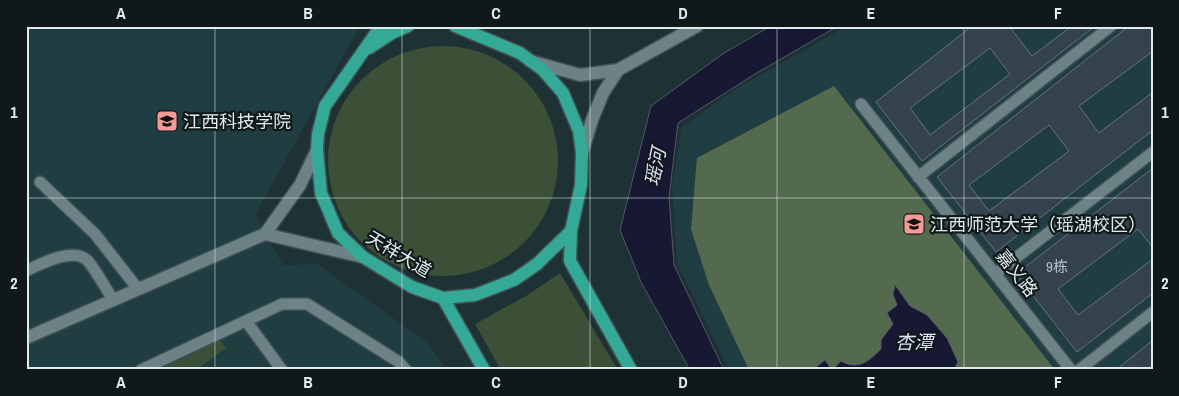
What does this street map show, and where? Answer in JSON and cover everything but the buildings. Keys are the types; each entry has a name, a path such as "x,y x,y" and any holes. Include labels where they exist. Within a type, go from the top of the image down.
{"main road":[{"name":"天祥大道","path":"381,26 325,106 318,134 317,150 321,193 338,233 363,257 412,286 443,298 484,370"},
{"path":"363,51 408,26"},
{"path":"445,26 457,28 520,53 543,70 563,93 579,131 582,153 581,185 571,231 570,261 631,370"},
{"path":"443,298 475,295 514,280 537,264 571,231"}],"street":[{"path":"530,60 580,75 618,70 697,26"},
{"path":"918,177 1111,26"},
{"path":"582,153 603,93 618,70"},
{"name":"嘉义路","path":"861,104 1071,370"},
{"path":"26,338 265,234 300,185 317,150"},
{"path":"995,274 1153,152"},
{"path":"40,182 96,234 138,289"},
{"path":"265,234 363,257"},
{"path":"26,271 52,258 75,255 81,257 86,259 113,300"},
{"path":"141,370 282,304 307,304 400,362 406,370"},
{"path":"1079,370 1153,312"},
{"path":"246,320 282,370"}],"shaded area":[{"name":"江西科技学院","path":"26,26 360,26 255,215 283,265 317,264 428,343 447,370 26,370"},
{"name":"江西师范大学（瑶湖校区）","path":"847,26 1153,26 1153,370 729,370 677,263 672,185 682,127 736,89"}],"green space":[{"path":"432,46 454,46 487,54 507,65 525,79 539,97 550,117 556,138 558,161 556,184 550,205 539,225 525,243 507,257 487,268 454,276 432,276 399,268 379,257 361,243 347,225 336,205 328,172 328,150 336,117 347,97 361,79 379,65 399,54"},
{"path":"834,86 1055,370 749,370 709,285 691,229 697,158"},
{"path":"560,273 618,370 501,370 475,324 526,296"},
{"path":"217,336 226,348 196,370 145,370"}],"water":[{"name":"瑶河","path":"771,26 838,26 755,74 678,123 669,197 674,265 724,370 690,370 641,282 620,230 651,106 724,53"},
{"name":"杏潭","path":"895,285 910,306 927,315 947,338 958,362 954,370 832,370 841,361 847,364 858,365 868,361 881,349 881,340 893,324 887,313 897,305 893,294"},
{"path":"825,360 832,370 812,370"}],"place":[{"name":"江西科技学院","path":"167,121"},
{"name":"江西师范大学（瑶湖校区）","path":"914,224"}]}
